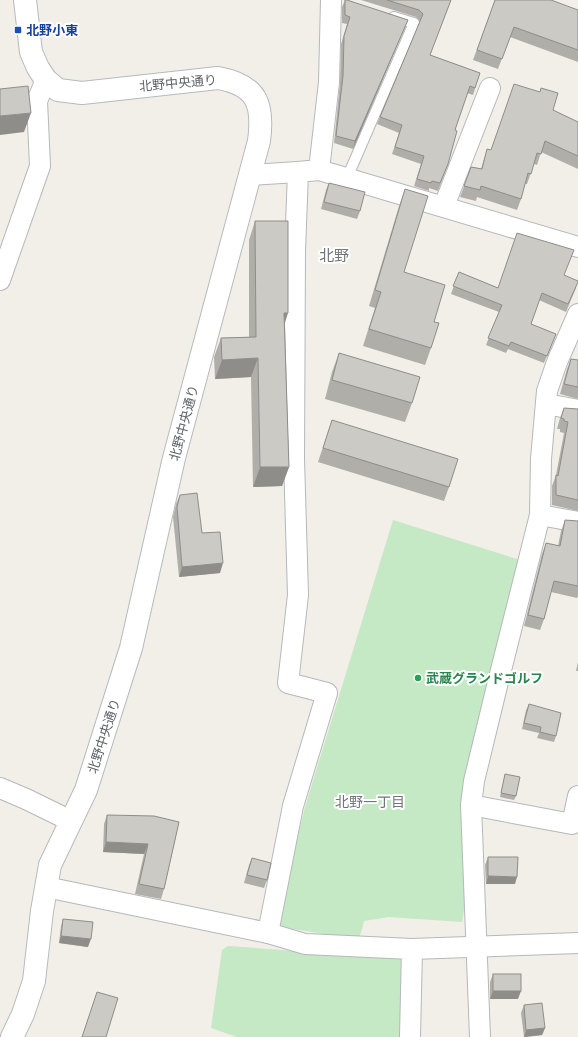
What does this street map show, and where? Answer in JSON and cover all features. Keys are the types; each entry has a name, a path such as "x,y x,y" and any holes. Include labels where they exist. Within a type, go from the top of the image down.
{"street":[{"name":"北野中央通り","path":"12,1037 23,1014 34,981 50,865 86,790 131,648 174,458 259,141 262,121 258,102 249,89 235,81 218,78 82,93 58,90 46,80 38,68 31,52 25,0"},
{"path":"319,170 329,82 331,0"},
{"path":"0,280 40,166 37,101 46,80"},
{"path":"444,206 490,88"},
{"path":"250,174 319,170 578,247"},
{"path":"268,933 293,806 327,693 288,683 298,596 294,459 295,251 298,172"},
{"path":"480,1037 470,805 474,781 540,515 541,459 546,404 551,376 578,314"},
{"path":"546,404 578,410"},
{"path":"540,515 578,522"},
{"path":"0,788 26,798 71,821"},
{"path":"470,805 575,824 578,796"},
{"path":"46,887 268,933 305,944 333,947 412,949 578,943"},
{"path":"410,1037 412,949"}],"lane":[{"path":"347,178 414,23 386,14"}],"green space":[{"name":"武蔵グランドゴルフ","path":"393,520 520,560 463,797 469,879 462,922 389,917 364,921 359,940 276,926 305,807"},
{"path":"228,946 406,959 405,1037 237,1037 211,1028 222,950"}],"building":[{"path":"345,0 408,20 355,141 336,136 343,76 344,36 350,17 345,15"},
{"path":"387,0 451,0 430,55 480,73 475,88 470,86 455,130 457,131 448,164 440,183 432,181 431,183 417,179 424,156 395,147 402,125 380,117 423,14 419,10"},
{"path":"495,0 551,0 578,10 578,50 514,27 502,59 477,50"},
{"path":"514,84 540,92 541,88 558,93 553,110 578,122 578,156 545,141 541,154 537,153 531,174 528,173 521,199 481,186 480,190 464,186 471,167 482,169 487,149 491,150"},
{"path":"28,86 31,113 0,116 0,89"},
{"path":"329,183 365,192 360,211 324,202"},
{"path":"405,189 428,196 404,272 445,285 434,322 439,323 431,348 369,329 381,292 375,290"},
{"path":"255,221 288,221 288,313 284,313 289,467 260,467 258,358 222,360 221,338 256,337"},
{"path":"517,233 574,250 564,275 578,282 568,304 542,293 531,324 556,334 547,356 511,342 509,346 488,338 502,305 453,286 459,272 498,288"},
{"path":"339,353 420,377 412,403 332,380"},
{"path":"571,359 578,360 578,387 564,384"},
{"path":"564,408 578,409 578,500 556,495 556,475 558,476 568,422 561,418"},
{"path":"332,420 458,459 449,487 323,448"},
{"path":"197,493 202,533 220,532 223,563 182,567 177,507 180,495"},
{"path":"565,520 578,521 578,586 554,581 544,619 528,615 546,543 560,546"},
{"path":"529,704 561,713 556,736 540,732 541,727 524,723"},
{"path":"505,774 520,777 516,796 501,793"},
{"path":"107,815 154,816 179,822 164,889 139,884 148,844 106,842"},
{"path":"488,857 518,857 517,877 488,876"},
{"path":"252,858 271,863 267,880 247,875"},
{"path":"63,919 93,922 91,939 61,936"},
{"path":"493,974 521,974 521,991 493,991"},
{"path":"97,992 118,998 106,1037 82,1037"},
{"path":"542,1003 545,1028 526,1030 524,1005"}],"place":[{"name":"北野小東","path":"18,30"},
{"name":"武蔵グランドゴルフ","path":"418,678"}],"district":[{"name":"北野","path":"334,255"},
{"name":"北野一丁目","path":"370,802"}]}
